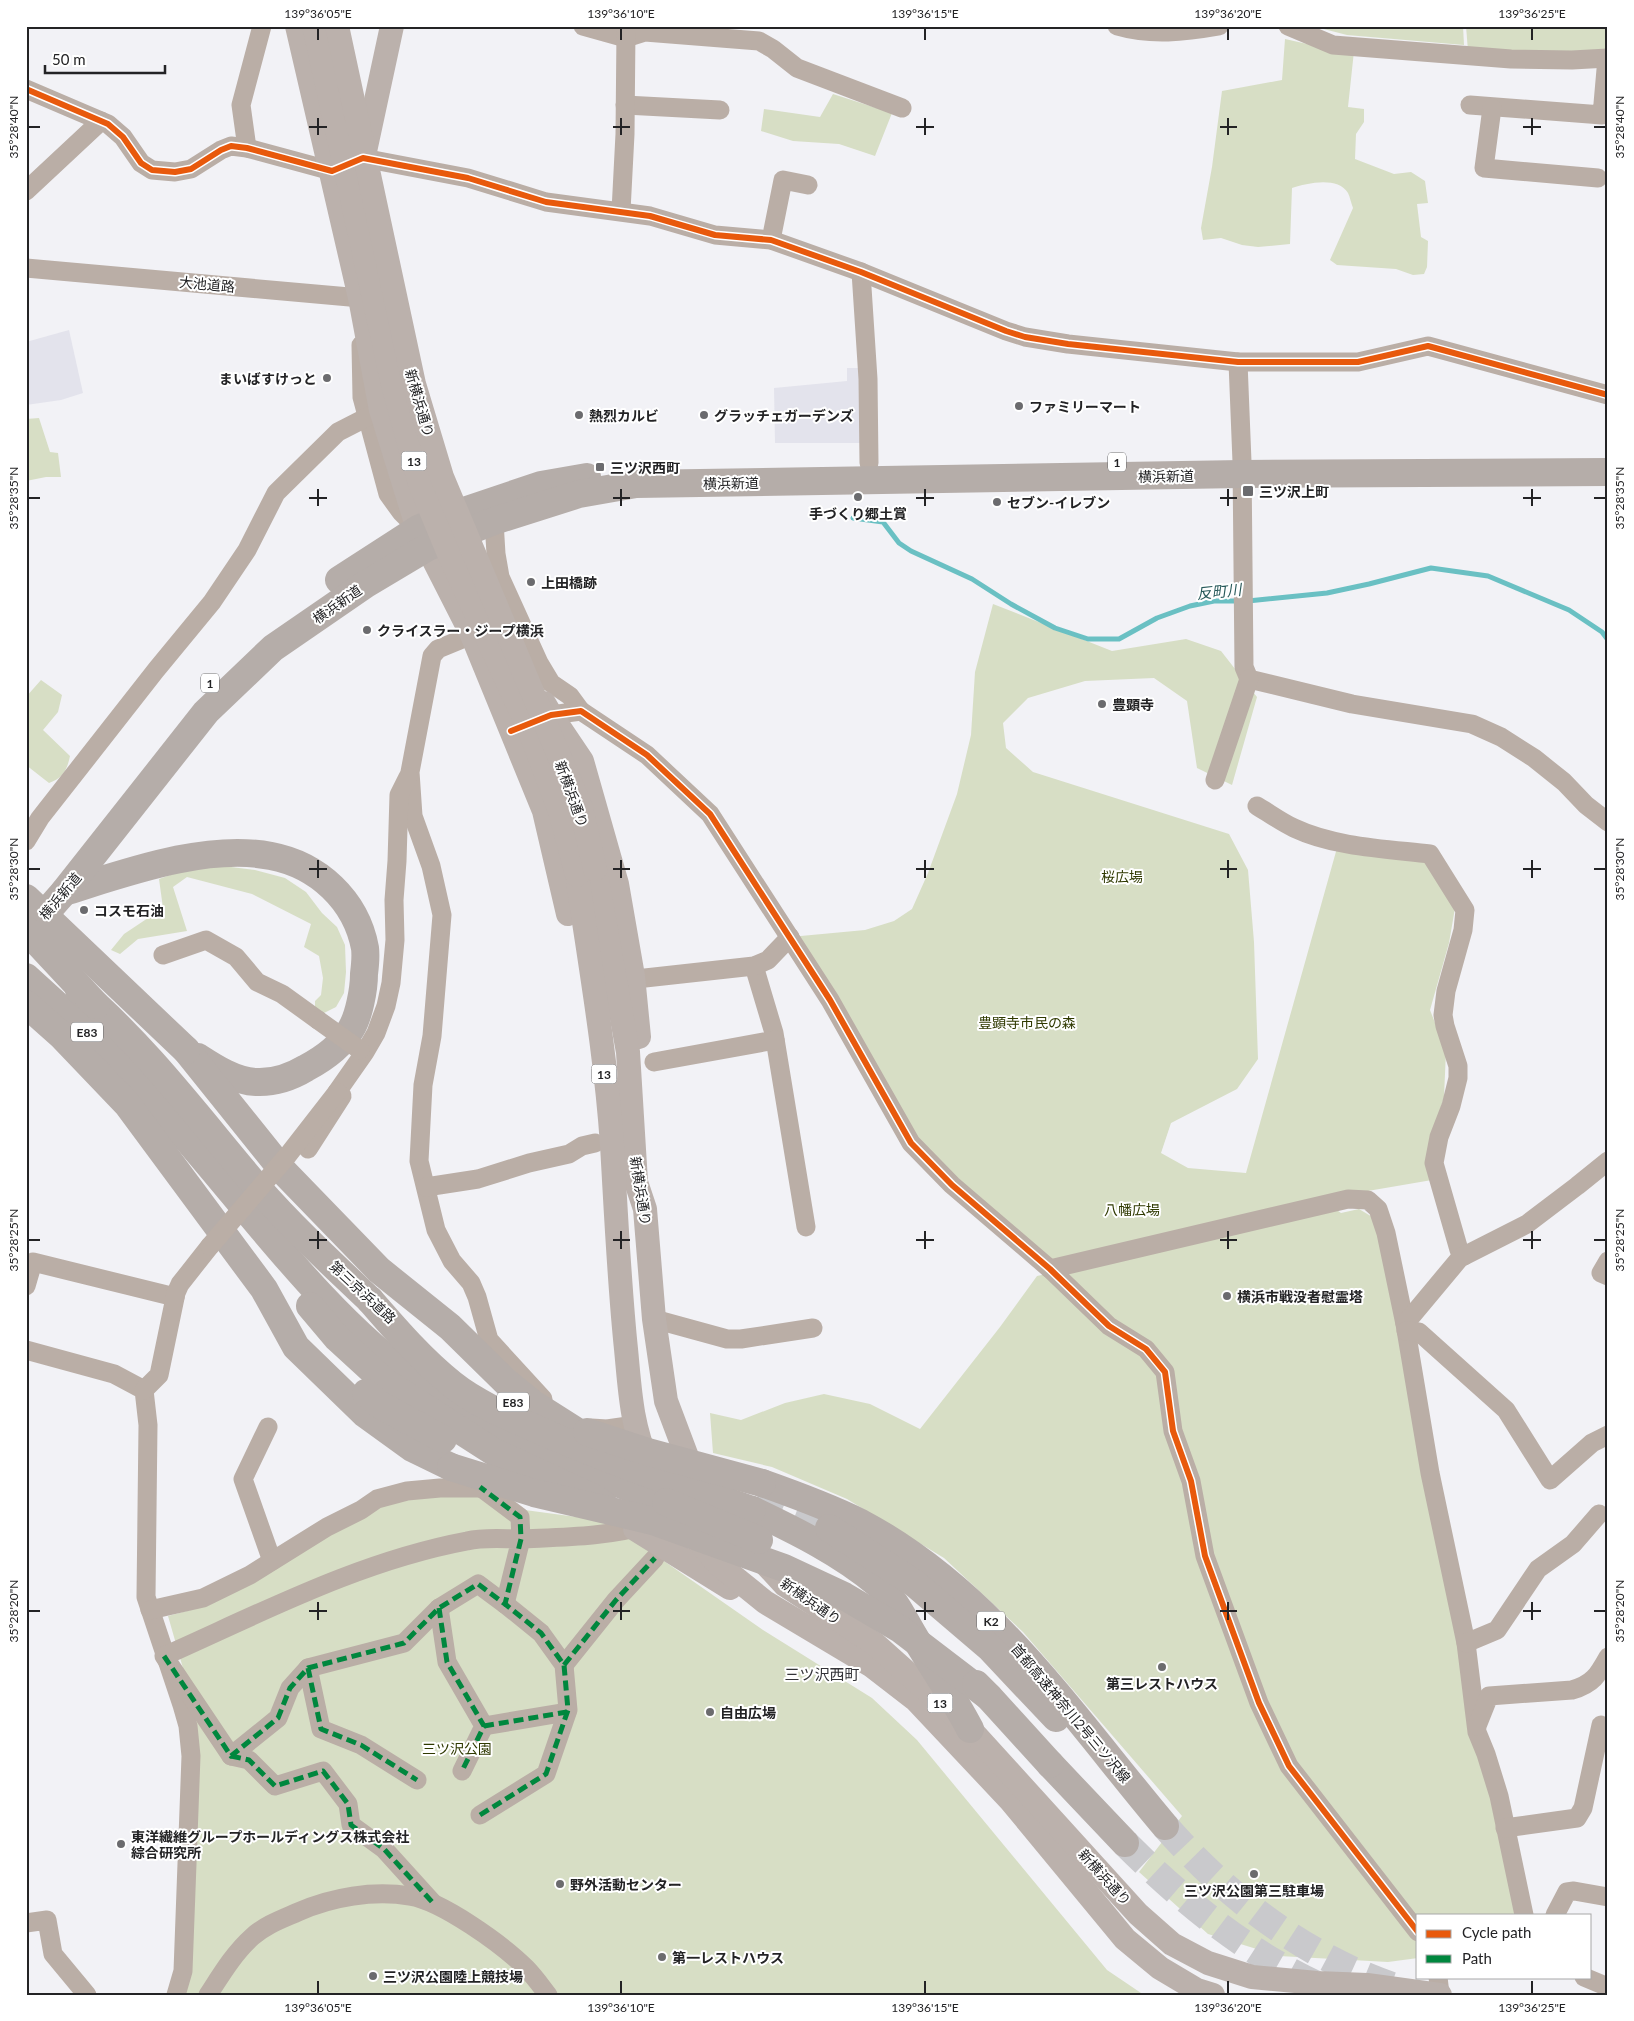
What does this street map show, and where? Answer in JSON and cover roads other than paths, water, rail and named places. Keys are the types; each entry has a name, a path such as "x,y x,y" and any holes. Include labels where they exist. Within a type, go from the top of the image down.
{"highway":[{"name":"横浜新道","path":"453,525 494,522 579,494 636,484 1608,459"},
{"name":"横浜新道","path":"26,911 195,698 252,642 351,571 541,485 626,471 689,466 869,464 1608,472"},
{"name":"横浜新道","path":"26,936 64,892 206,712 281,643 366,584 423,538"},
{"path":"64,892 137,869 176,861 239,853 270,856 291,861 315,873 340,893 355,916 365,948 364,990 352,1028 324,1058 288,1079 256,1082 223,1073 186,1050"},
{"path":"26,898 186,1050 284,1172 380,1270 450,1327 506,1382 532,1403 571,1428 667,1499 821,1569 896,1615 990,1696 1050,1764 1125,1843"},
{"path":"26,930 96,1005"},
{"name":"第三京浜道路","path":"26,946 96,1005 145,1090 320,1294 393,1362 422,1386 456,1408 502,1433 542,1453 667,1499"},
{"name":"第三京浜道路","path":"26,977 83,1028 145,1090 259,1189 334,1266 397,1325 447,1364 475,1383 557,1421 599,1437 680,1460"},
{"path":"26,1004 62,1036 145,1090 264,1289 296,1347 342,1394 387,1431 412,1448 451,1467 534,1493 653,1521 784,1568 844,1596 900,1629 990,1696"},
{"path":"226,1186 285,1277 337,1338 385,1382 494,1452 596,1499 634,1529"},
{"path":"264,1289 331,1362 382,1406 456,1445 494,1452"},
{"path":"370,1300 425,1361 453,1385 499,1412 578,1448 752,1510 845,1560 880,1586 896,1604 933,1668 955,1699 970,1729"},
{"name":"首都高速神奈川2号三ツ沢線","path":"680,1460 762,1483 828,1508 861,1523 891,1541 946,1581 983,1613 1030,1661 1164,1828 989,1647 914,1583 829,1528"},
{"path":"667,1499 711,1499"}],"main road":[{"path":"297,26 360,298 374,414 423,538 472,635 544,810 564,894 580,981 595,1143 618,1274"},
{"name":"新横浜通り","path":"314,26 393,385 420,484 456,570 530,732 586,872 628,1052 636,1182 645,1210 654,1319 666,1400 697,1483 711,1499 720,1516 785,1585 875,1644 970,1729 1138,1914 1172,1944 1208,1963 1252,1977 1367,1985 1440,1995"},
{"name":"新横浜通り","path":"337,26 414,384 442,477 581,808 602,1053 611,1134 618,1274 634,1424 640,1446 667,1499 718,1564 768,1604 872,1666 916,1700 1011,1801 1125,1939 1160,1968 1197,1990 1213,1995"},
{"path":"392,26 364,158 388,301 406,385 429,464 453,525 551,715 582,761 617,884 635,995 652,1185 645,1210"},
{"path":"634,1529 746,1598 768,1604"}],"street":[{"path":"247,148 241,105 262,26"},
{"path":"583,26 627,32 759,41 773,49 797,68 902,108"},
{"path":"1117,26 1137,32 1164,33 1219,26"},
{"path":"1288,26 1334,44 1511,59 1572,60 1607,58 1602,115 1470,105"},
{"path":"621,211 627,32"},
{"path":"26,89 108,124 123,137 142,164 152,170 175,172 191,169 221,150 232,146 247,148 332,171 364,158 468,178 546,202 650,216 715,235 771,240 861,272 1025,337 1068,344 1238,362 1358,362 1428,346 1608,395"},
{"path":"625,106 720,110"},
{"path":"1492,108 1484,168 1598,178"},
{"path":"26,191 101,121"},
{"path":"771,240 783,180 808,184"},
{"name":"大池道路","path":"26,268 388,301"},
{"path":"861,272 868,378 869,464"},
{"path":"1215,780 1249,679 1244,666 1242,468 1238,362"},
{"path":"26,841 40,818 212,602 247,550 276,493 338,432 374,414 406,385"},
{"path":"494,522 500,577 539,662 551,683 570,696 581,711 647,755 710,814 830,1000 911,1144 952,1185 1050,1268 1109,1326 1146,1349 1164,1372 1174,1432 1190,1481 1205,1556 1259,1703 1289,1766 1416,1929"},
{"path":"472,635 438,649 432,656 410,772 413,816 431,866 442,915 432,1036 423,1085 420,1161 436,1230 452,1261 471,1283 477,1297 489,1340 571,1428 607,1428 634,1424"},
{"path":"1249,679 1352,704 1472,724 1501,737 1534,758 1564,782 1586,805 1608,822"},
{"path":"512,732 551,715 581,711"},
{"path":"144,1390 159,1375 175,1297 180,1284 288,1155 342,1085 376,1033 392,983 399,795 410,772"},
{"path":"1257,806 1294,828 1319,836 1349,844 1430,854 1465,910 1463,930 1446,991 1443,1015 1458,1066 1458,1078 1452,1106 1439,1137 1434,1163 1459,1250 1464,1256"},
{"path":"645,978 754,966 768,960 790,937"},
{"path":"163,955 206,940 236,957 257,982 282,994 362,1052"},
{"path":"754,966 775,1040 806,1227"},
{"path":"654,1062 775,1040"},
{"path":"308,1149 343,1096 342,1085"},
{"path":"426,1187 478,1179 529,1163 569,1154 582,1146 595,1143"},
{"path":"1405,1328 1464,1256 1527,1224 1608,1161"},
{"path":"1050,1268 1348,1199 1368,1200 1378,1210 1386,1233 1405,1328 1430,1473 1466,1643 1476,1727 1493,1774 1524,1914"},
{"path":"1608,1261 1601,1272 1608,1276"},
{"path":"26,1286 34,1262 175,1297"},
{"path":"654,1319 727,1338 741,1339 813,1328"},
{"path":"1405,1328 1419,1332 1506,1410 1550,1480 1592,1443 1608,1435"},
{"path":"26,1350 114,1374 144,1390"},
{"path":"144,1390 148,1424 146,1597 186,1719 191,1756 183,1971 176,1995"},
{"path":"268,1427 243,1479 272,1561"},
{"path":"150,1610 203,1598 250,1575 326,1527 361,1510 377,1499 407,1491 480,1487 543,1492 575,1499 634,1529"},
{"path":"480,1487 520,1517 521,1539 505,1604"},
{"path":"164,1656 331,1581 402,1556 470,1540 521,1539 634,1529 667,1499 711,1499"},
{"path":"1466,1643 1497,1630 1538,1568 1573,1544 1599,1514"},
{"path":"564,1665 616,1600 656,1558"},
{"path":"231,1756 278,1718 290,1688 308,1668 404,1643 439,1608 478,1584 541,1633 564,1665 567,1712 546,1774 480,1815"},
{"path":"439,1608 447,1662 484,1726"},
{"path":"164,1656 231,1756 249,1760 275,1786 324,1771 348,1804 351,1825 384,1849 434,1904"},
{"path":"1476,1727 1489,1696 1572,1690 1583,1687 1596,1678 1608,1657"},
{"path":"308,1668 321,1729 361,1745 417,1780"},
{"path":"484,1726 567,1712"},
{"path":"1505,1828 1577,1818 1583,1808 1600,1725"},
{"path":"462,1771 484,1726"},
{"path":"1556,1914 1567,1892 1574,1890 1608,1897"},
{"path":"208,1995 238,1951 262,1928 308,1908 335,1900 372,1894 411,1896 434,1904 500,1947 526,1968 548,1995"},
{"path":"26,1923 47,1920 53,1954 87,1995"},
{"path":"1438,1978 1440,1995"},
{"path":"1586,1978 1608,1987"}],"waterway":[{"name":"反町川","path":"853,518 883,522 899,543 911,551 972,579 1011,604 1055,628 1088,639 1119,639 1157,618 1190,606 1214,601 1240,601"},
{"name":"反町川","path":"1248,601 1327,593 1431,568 1488,576 1569,610 1602,632 1608,640"}],"tunnel":[{"path":"756,1500 829,1528"},
{"path":"1165,1826 1214,1876 1268,1921 1328,1958 1392,1986"},
{"path":"1125,1843 1169,1885 1240,1941 1265,1957 1319,1986"}],"place":[{"name":"まいばすけっと","path":"327,378"},
{"name":"ファミリーマート","path":"1019,406"},
{"name":"熱烈カルビ","path":"579,415"},
{"name":"グラッチェガーデンズ","path":"704,415"},
{"name":"三ツ沢西町","path":"600,467"},
{"name":"三ツ沢上町","path":"1248,491"},
{"name":"手づくり郷土賞","path":"858,497"},
{"name":"セブン-イレブン","path":"997,502"},
{"name":"上田橋跡","path":"531,582"},
{"name":"クライスラー・ジープ横浜","path":"367,630"},
{"name":"豊顕寺","path":"1102,704"},
{"name":"コスモ石油","path":"84,910"},
{"name":"横浜市戦没者慰霊塔","path":"1227,1296"},
{"name":"第三レストハウス","path":"1162,1667"},
{"name":"自由広場","path":"710,1712"},
{"name":"東洋繊維グループホールディングス株式会社 綜合研究所","path":"121,1844"},
{"name":"三ツ沢公園第三駐車場","path":"1254,1874"},
{"name":"野外活動センター","path":"560,1884"},
{"name":"第一レストハウス","path":"662,1957"},
{"name":"三ツ沢公園陸上競技場","path":"373,1976"}],"district":[{"name":"三ツ沢西町","path":"822,1674"}],"park label":[{"name":"桜広場","path":"1122,876"},
{"name":"豊顕寺市民の森","path":"1027,1022"},
{"name":"八幡広場","path":"1132,1209"},
{"name":"三ツ沢公園","path":"457,1748"}]}
